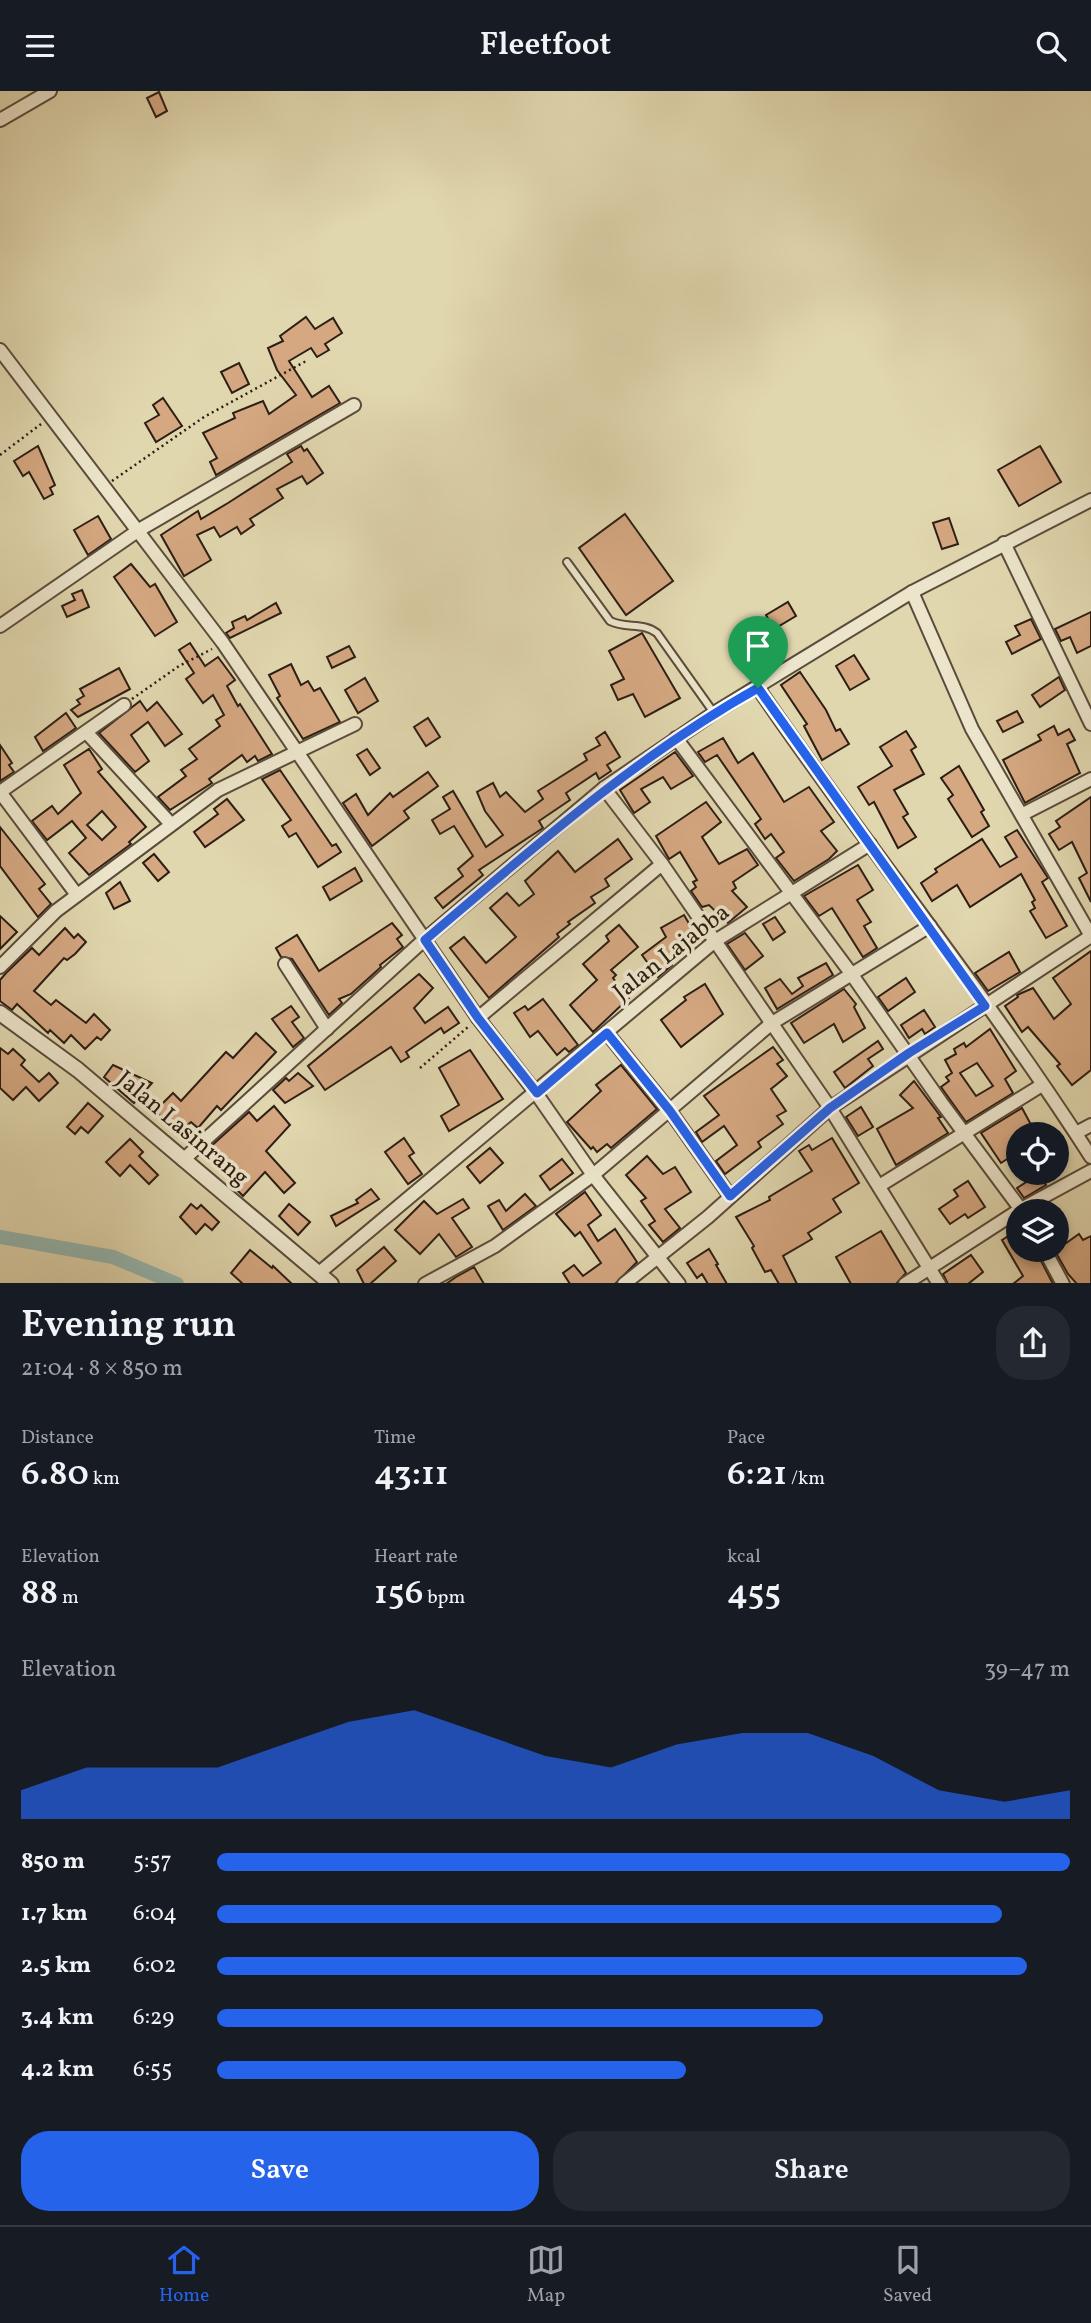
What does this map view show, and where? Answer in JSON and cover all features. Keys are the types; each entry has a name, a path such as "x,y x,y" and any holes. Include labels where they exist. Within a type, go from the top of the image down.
{"street":[{"path":"0,120 50,91"},
{"path":"0,350 223,643 478,1018 537,1093 593,1175 679,1283"},
{"path":"0,626 139,530 354,405"},
{"path":"183,1160 425,940 604,788 714,713 912,592 1004,543 1090,503"},
{"path":"1004,543 1091,724"},
{"path":"624,1283 730,1196 830,1108 909,1053 1091,936 972,729 912,592"},
{"path":"758,688 930,926 1091,1157"},
{"path":"77,895 0,792 124,705"},
{"path":"0,967 37,928 77,895 170,823 218,790 295,751 338,735 355,724"},
{"path":"87,733 170,823"},
{"path":"676,738 1014,1199"},
{"path":"1023,814 1091,779"},
{"path":"604,788 662,864 830,1108 939,1283"},
{"name":"Jalan Lajabba","path":"319,1273 537,1093 715,941 870,844"},
{"path":"478,1018 662,864"},
{"path":"425,1283 495,1246 593,1175 772,1023 850,972 930,926"},
{"path":"285,964 327,1029"},
{"name":"Jalan Lasinrang","path":"0,1013 78,1070 331,1283"},
{"path":"607,1033 670,1111 730,1196"},
{"path":"879,1186 1042,1085"},
{"path":"1076,1133 1091,1125"},
{"path":"1041,1199 1091,1171"},
{"path":"905,1283 1006,1220"},
{"path":"1051,1262 1063,1283"}],"lane":[{"path":"567,562 610,621 620,625 649,627 657,632 714,713"}],"path":[{"path":"104,487 204,417 309,360"},
{"path":"0,454 49,417"},
{"path":"124,705 179,666 223,643"},
{"path":"420,1068 478,1018"}],"building":[{"path":"159,92 167,111 156,117 147,98"},
{"path":"306,317 315,329 333,318 342,333 325,344 329,350 317,357 311,348 289,361 312,397 329,386 340,403 216,475 210,462 217,458 203,433 235,418 233,413 263,401 269,414 296,395 277,370 268,348 283,341 280,336"},
{"path":"239,363 249,384 232,393 221,372"},
{"path":"163,398 182,426 156,442 145,423 159,415 153,405"},
{"path":"38,446 55,485 50,488 53,494 44,499 29,472 23,476 14,461"},
{"path":"301,446 304,451 307,449 323,473 307,484 302,476 277,489 283,498 250,519 254,525 241,534 237,527 220,537 214,527 197,535 211,560 184,576 161,535 198,511 201,519 228,503 292,462 287,454"},
{"path":"1040,446 1061,482 1019,506 998,470"},
{"path":"625,514 673,581 626,615 579,548"},
{"path":"98,516 111,539 88,555 74,530"},
{"path":"949,518 958,544 942,549 933,523"},
{"path":"131,564 150,587 155,584 177,622 155,636 114,577"},
{"path":"82,590 89,607 67,617 62,606 75,600 72,594"},
{"path":"788,602 796,616 774,629 766,615"},
{"path":"276,603 281,613 230,638 226,633 234,628 232,622 245,616 247,620"},
{"path":"1091,612 1091,646 1077,653 1070,637 1061,641 1055,629"},
{"path":"1031,619 1041,639 1012,654 1006,642 1020,635 1015,626"},
{"path":"642,633 680,698 645,717 633,694 618,700 611,685 624,679 609,651"},
{"path":"190,643 205,666 218,657 235,680 227,686 272,754 258,761 255,756 247,762 242,755 209,779 212,783 170,810 158,797 186,776 181,770 197,759 189,749 220,726 216,720 224,715 213,695 203,703 186,679 194,673 179,650"},
{"path":"349,646 355,657 332,668 327,657"},
{"path":"854,655 869,679 850,690 836,666"},
{"path":"291,664 301,685 308,681 314,691 320,688 340,722 303,739 277,698 280,696 269,675"},
{"path":"119,668 130,689 78,717 71,710 80,704 77,700 84,696 80,689"},
{"path":"800,672 826,710 836,731 840,729 849,744 822,760 804,726 807,724 781,685"},
{"path":"1059,677 1065,690 1040,707 1032,695"},
{"path":"365,678 378,701 358,713 345,690"},
{"path":"140,701 147,711 157,702 182,734 165,746 148,722 131,735 149,761 135,772 99,733"},
{"path":"1017,711 1023,722 1003,732 997,721"},
{"path":"66,713 76,728 43,751 35,737"},
{"path":"428,718 440,737 426,746 414,727"},
{"path":"1054,726 1058,735 1069,729 1075,740 1067,744 1080,773 1025,803 1003,760 1041,740 1038,735"},
{"path":"906,731 916,747 911,750 924,774 894,790 908,814 903,817 916,837 898,848 874,802 869,805 858,787 892,766 880,747"},
{"path":"605,732 620,757 607,765 611,771 599,779 596,773 566,793 570,800 539,821 543,828 479,870 483,875 443,908 435,898 463,876 458,869 473,856 454,826 440,834 432,820 450,809 443,797 453,791 486,847 503,835 485,811 477,792 493,783 500,797 506,792 525,812 543,799 538,791 587,760 584,754 600,745 596,738"},
{"path":"723,738 738,763 753,753 784,802 809,787 834,822 821,831 837,851 829,859 794,881 776,858 784,852 771,834 765,839 755,824 761,819 717,755 705,762 698,752"},
{"path":"0,745 12,763 9,765 14,772 0,781"},
{"path":"89,749 102,769 98,772 146,827 129,842 131,844 89,875 69,853 86,838 72,821 47,840 32,821 52,806 58,814 81,793 64,765","holes":["102,811 116,827 102,840 87,825"]},
{"path":"367,749 380,768 370,775 357,755"},
{"path":"675,752 693,776 671,789 663,777 641,789 650,802 634,813 620,790"},
{"path":"959,766 984,810 981,812 989,826 972,837 948,799 953,795 941,778"},
{"path":"280,770 332,846 336,844 341,852 318,867 296,833 289,837 282,826 291,820 262,779"},
{"path":"428,772 438,786 404,811 409,818 372,846 343,803 356,794 368,815 390,793 393,797"},
{"path":"1091,797 1091,902 1079,878 1087,873 1072,842 1059,850 1049,834 1060,827 1056,821"},
{"path":"227,799 244,820 205,847 194,832 218,814 214,809"},
{"path":"706,802 721,822 702,837 719,864 747,849 758,865 733,882 736,888 732,891 747,907 728,923 709,905 702,907 691,891 696,887 693,882 697,880 680,852 669,859 656,836"},
{"path":"0,827 45,884 39,889 51,904 38,917 0,866"},
{"path":"1017,830 1048,878 1042,882 1067,926 1046,938 1030,911 1035,908 1032,902 1035,900 1021,874 970,907 957,885 932,901 921,883 937,872 935,869 982,839 1000,867 1017,857 1005,837"},
{"path":"618,839 632,859 605,879 609,886 591,897 595,903 568,922 570,924 557,934 559,937 489,998 450,948 464,937 486,963 516,937 490,908 507,893 519,906 534,894 525,881 558,851 575,872"},
{"path":"154,854 169,872 158,881 143,863"},
{"path":"858,865 873,890 857,900 871,922 864,926 877,948 863,957 832,908 819,916 804,896"},
{"path":"355,868 362,881 330,900 323,887"},
{"path":"120,882 130,901 114,909 106,893"},
{"path":"684,915 698,939 667,957 672,965 658,977 642,955 666,937 661,928"},
{"path":"0,916 17,932 0,949"},
{"path":"775,917 785,932 773,940 763,924"},
{"path":"392,923 402,935 397,939 403,947 351,994 339,999 342,1003 329,1015 292,959 281,957 276,948 297,935 319,971"},
{"path":"619,925 638,947 611,970 616,975 613,978 629,998 593,1032 570,1005 597,980 583,964 609,941 606,936"},
{"path":"65,928 74,938 78,934 86,942 67,960 64,958 34,991 51,1005 56,1000 86,1023 94,1014 110,1030 101,1040 97,1037 85,1049 71,1035 64,1043 50,1030 48,1033 17,1004 12,1010 0,1001 0,980 6,973 32,948 39,955"},
{"path":"745,933 763,956 745,970 727,944"},
{"path":"1091,951 1091,1070 1072,1085 1057,1066 1060,1064 1028,1027 1022,1032 1005,1006 1018,997 1017,995 1033,988 1054,1019 1071,1004 1053,978"},
{"path":"1009,952 1020,972 988,991 975,973"},
{"path":"826,963 833,975 777,1009 765,988 780,979 792,994 803,986 798,978"},
{"path":"419,974 433,988 414,1008 425,1023 448,1007 459,1023 444,1033 441,1028 406,1052 409,1057 401,1062 391,1047 325,1090 308,1066"},
{"path":"906,978 915,992 888,1011 878,997"},
{"path":"705,984 723,1014 681,1047 661,1020 686,1000 684,997"},
{"path":"844,989 856,1004 854,1007 865,1028 843,1042 834,1024 804,1043 791,1023"},
{"path":"543,999 578,1045 569,1052 565,1048 557,1055 538,1031 530,1037 514,1013 525,1006 528,1010"},
{"path":"291,1006 299,1017 292,1022 304,1038 293,1047 272,1019"},
{"path":"924,1010 935,1027 925,1034 922,1029 909,1038 901,1025"},
{"path":"990,1029 1016,1071 1005,1079 1013,1093 966,1122 941,1087 949,1081 946,1077 952,1073 945,1060 956,1054 954,1049 964,1043 966,1047","holes":["977,1063 993,1086 976,1096 960,1073"]},
{"path":"256,1033 276,1052 221,1110 217,1106 198,1128 191,1122 179,1133 155,1111 173,1093 181,1101 226,1052 233,1058"},
{"path":"878,1041 883,1049 868,1059 873,1066 845,1088 834,1072"},
{"path":"773,1047 783,1060 777,1064 787,1076 771,1089 786,1111 777,1116 783,1124 758,1142 761,1147 725,1174 716,1161 737,1145 724,1126 702,1142 696,1132 719,1115 704,1096"},
{"path":"0,1048 8,1054 13,1049 25,1060 21,1065 39,1082 49,1073 58,1083 39,1101 26,1087 13,1100 0,1088"},
{"path":"470,1050 503,1099 449,1131 441,1116 459,1105 439,1068"},
{"path":"113,1065 152,1083 134,1103 104,1077"},
{"path":"621,1065 657,1109 611,1148 607,1144 597,1152 593,1147 591,1149 567,1122 601,1091 596,1085"},
{"path":"298,1073 313,1086 285,1103 273,1090 286,1078 289,1081"},
{"path":"914,1081 941,1117 938,1118 948,1133 896,1165 877,1129 913,1108 900,1095"},
{"path":"88,1103 103,1116 88,1133 81,1127 75,1134 67,1127"},
{"path":"274,1106 290,1125 266,1151 295,1183 284,1193 265,1172 243,1196 232,1185 235,1182 209,1148 249,1112 257,1121"},
{"path":"861,1107 873,1127 858,1136 846,1117"},
{"path":"1022,1108 1030,1122 1006,1122 1006,1160 1001,1163 981,1133"},
{"path":"404,1138 414,1153 409,1156 422,1174 408,1184 385,1152"},
{"path":"832,1138 859,1183 833,1199 841,1212 808,1233 812,1239 783,1256 796,1283 778,1283 771,1270 765,1272 752,1248 754,1246 736,1217 770,1200 769,1197 812,1171 799,1151 809,1145 812,1150"},
{"path":"130,1139 143,1152 139,1156 158,1175 149,1184 130,1165 120,1176 106,1162"},
{"path":"490,1148 503,1163 480,1183 467,1167"},
{"path":"647,1156 663,1174 675,1167 691,1192 665,1209 680,1228 663,1242 649,1225 655,1221 641,1201 646,1198 626,1175"},
{"path":"562,1159 573,1173 550,1190 540,1176"},
{"path":"968,1181 985,1207 968,1218 965,1214 950,1224 939,1209 958,1196 954,1190"},
{"path":"1022,1185 1046,1185 1024,1198 1017,1188"},
{"path":"371,1189 379,1199 336,1226 331,1216 358,1203 356,1200"},
{"path":"585,1192 601,1215 588,1225 598,1241 615,1229 637,1262 616,1283 569,1283 563,1273 574,1265 583,1276 601,1263 580,1232 575,1236 556,1214"},
{"path":"525,1194 536,1206 503,1230 488,1206 499,1200 506,1211"},
{"path":"463,1199 469,1208 452,1218 472,1247 456,1257 439,1234 420,1254 395,1230 424,1201 437,1214"},
{"path":"191,1204 197,1209 201,1205 219,1222 212,1230 205,1224 196,1234 180,1217"},
{"path":"289,1204 310,1222 298,1235 279,1216"},
{"path":"881,1231 906,1273 897,1283 850,1283 836,1257"},
{"path":"1079,1234 1083,1240 1091,1236 1091,1283 1076,1283 1061,1262 1069,1262 1069,1241"},
{"path":"384,1247 396,1261 371,1283 364,1283 357,1270"},
{"path":"709,1249 726,1283 707,1283 702,1274 697,1278 687,1263"},
{"path":"250,1250 291,1283 242,1283 231,1273"},
{"path":"971,1255 983,1272 969,1283 948,1283 943,1274"},
{"path":"1015,1262 1042,1262 1052,1283 1014,1283 1023,1276"},
{"path":"474,1267 483,1283 447,1283"}],"waterway":[{"path":"0,1237 113,1257 175,1283"}],"route":[{"path":"758,688 985,1006 909,1053 830,1108 730,1196 670,1111 607,1033 537,1093 478,1018 425,940 604,788 714,713 758,688"}]}
